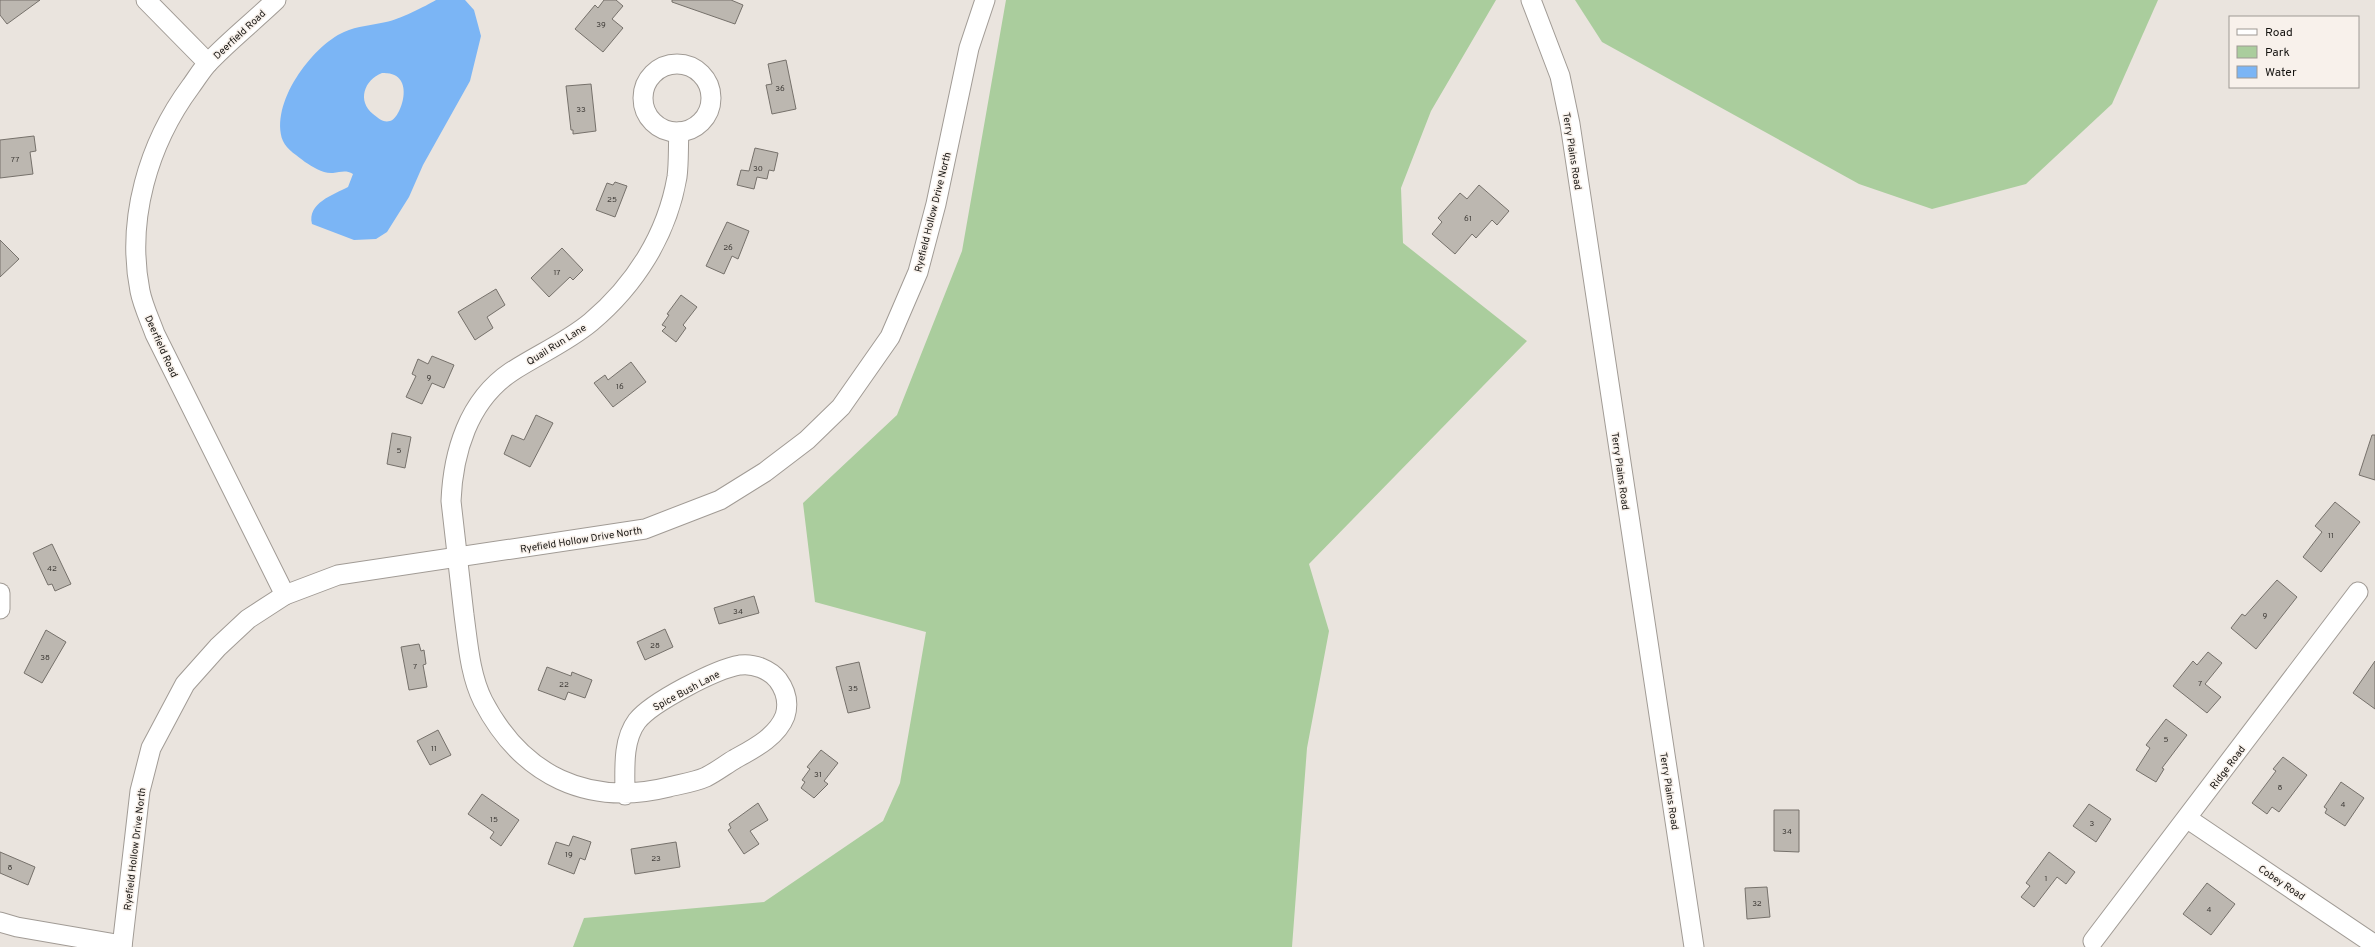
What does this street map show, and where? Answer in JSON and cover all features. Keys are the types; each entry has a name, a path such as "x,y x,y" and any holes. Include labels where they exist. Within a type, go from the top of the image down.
{"street":[{"path":"146,0 208,63"},
{"name":"Deerfield Road","path":"276,0 208,63 178,104 150,160 140,205 136,259 140,293 155,334 285,595"},
{"name":"Ryefield Hollow Drive North","path":"122,946 140,791 151,748 167,715 185,684 218,647 248,619 285,595 338,575 457,559 645,529 713,503 766,472 807,440 841,407 890,337 918,272 936,204 969,48 984,0"},
{"name":"Terry Plains Road","path":"1531,0 1560,76 1570,124 1652,678 1694,947"},
{"name":"Quail Run Lane","path":"457,559 451,501 452,476 462,437 472,415 486,395 509,373 590,323 618,297 639,271 658,236 671,199 677,176 678,132"},
{"name":"Spice Bush Lane","path":"457,559 471,667 482,698 493,720 515,747 535,766 556,778 590,790 625,794 648,792 704,778 765,742 782,722 787,704 785,691 776,678 762,668 740,665 714,674 650,708 636,722 629,737 625,754 625,794"},
{"name":"Ridge Road","path":"2093,941 2188,819 2358,592"},
{"path":"0,593 0,608"},
{"name":"Cobey Road","path":"2188,819 2375,945"},
{"path":"0,922 17,927 122,946"}],"green space":[{"path":"1006,0 1496,0 1431,111 1401,188 1403,243 1527,341 1309,564 1329,631 1307,748 1292,947 573,947 584,918 764,902 883,821 900,783 926,632 815,602 803,503 897,415 962,251"},
{"path":"1575,0 2158,0 2112,104 2026,184 1932,209 1859,184 1602,42"}],"water":[{"path":"436,0 465,0 474,10 481,36 470,81 423,165 409,197 387,232 376,239 354,240 312,224 311,217 313,210 317,205 348,187 353,174 346,172 329,173 318,170 290,150 283,141 280,126 282,110 296,78 319,50 332,39 344,32 397,19","holes":["382,73 393,74 400,79 404,96 402,104 394,118 390,121 383,121 368,109 365,103 365,91 367,86 376,76"]}],"building":[{"path":"0,0 40,0 7,24 0,15"},
{"path":"604,0 616,0 623,6 612,19 623,28 603,52 575,29 595,5 598,8"},
{"path":"672,0 731,0 743,5 735,24 672,2"},
{"path":"786,60 796,109 772,114 766,85 772,84 768,64"},
{"path":"591,84 596,131 573,134 573,130 571,130 566,86"},
{"path":"34,136 36,151 30,152 33,174 0,178 0,140"},
{"path":"755,148 778,153 774,171 769,170 767,179 757,177 754,189 737,185 741,170 749,171"},
{"path":"615,182 627,186 615,217 596,210 607,183 613,185"},
{"path":"1479,185 1509,211 1497,225 1492,220 1476,238 1472,234 1455,254 1432,234 1442,222 1438,218 1460,193 1467,199"},
{"path":"727,222 749,231 738,259 732,256 724,274 706,266"},
{"path":"0,240 19,259 0,277"},
{"path":"562,248 583,270 573,280 570,277 549,297 531,278"},
{"path":"496,289 505,305 487,317 493,328 475,340 458,312"},
{"path":"681,295 697,307 683,325 686,328 676,342 662,331 666,327 662,325 669,315 667,314"},
{"path":"432,356 454,365 444,388 432,383 422,404 406,397 416,376 412,374 418,359 428,364"},
{"path":"631,362 646,382 613,407 594,383 605,375 608,380"},
{"path":"536,415 553,423 530,467 504,454 512,435 524,440"},
{"path":"392,433 411,437 405,468 387,464"},
{"path":"2372,435 2375,435 2375,480 2359,475"},
{"path":"2335,502 2360,522 2321,572 2303,557 2322,532 2315,526"},
{"path":"52,544 71,584 55,591 52,584 48,585 33,553"},
{"path":"2277,580 2297,597 2256,649 2231,628 2242,614 2245,616"},
{"path":"754,596 759,613 719,624 714,608"},
{"path":"665,629 673,647 645,660 637,642"},
{"path":"46,630 66,642 42,683 24,673"},
{"path":"419,644 421,651 424,650 426,664 423,665 427,687 409,690 401,647"},
{"path":"2208,652 2222,663 2205,684 2221,697 2207,713 2173,686 2193,661 2197,665"},
{"path":"2375,661 2375,709 2353,693"},
{"path":"859,662 870,708 848,713 836,667"},
{"path":"547,667 571,676 572,672 592,680 585,698 568,692 565,700 538,690"},
{"path":"2166,719 2187,735 2162,768 2164,769 2156,782 2136,770 2150,748 2146,745"},
{"path":"438,730 451,755 430,765 417,741"},
{"path":"821,750 838,763 824,781 828,784 814,798 801,788 805,782 802,780 810,769 807,767"},
{"path":"2283,757 2307,775 2279,812 2272,807 2267,814 2252,803 2276,771 2273,769"},
{"path":"2341,782 2364,798 2345,826 2325,813 2327,809 2324,807"},
{"path":"482,794 519,820 501,846 490,838 494,832 468,814"},
{"path":"758,803 768,820 750,831 759,844 744,854 728,830 731,828 729,824"},
{"path":"2089,804 2111,819 2096,842 2073,826"},
{"path":"1774,810 1799,810 1799,852 1774,851"},
{"path":"573,836 591,842 585,860 580,858 574,874 548,864 556,842 569,846"},
{"path":"676,842 680,867 635,874 631,849"},
{"path":"0,852 35,867 28,885 0,873"},
{"path":"2049,852 2075,872 2066,884 2057,877 2034,907 2021,897 2030,886 2026,883"},
{"path":"2207,883 2235,904 2211,935 2183,914"},
{"path":"1767,887 1770,917 1747,919 1745,888"}]}
